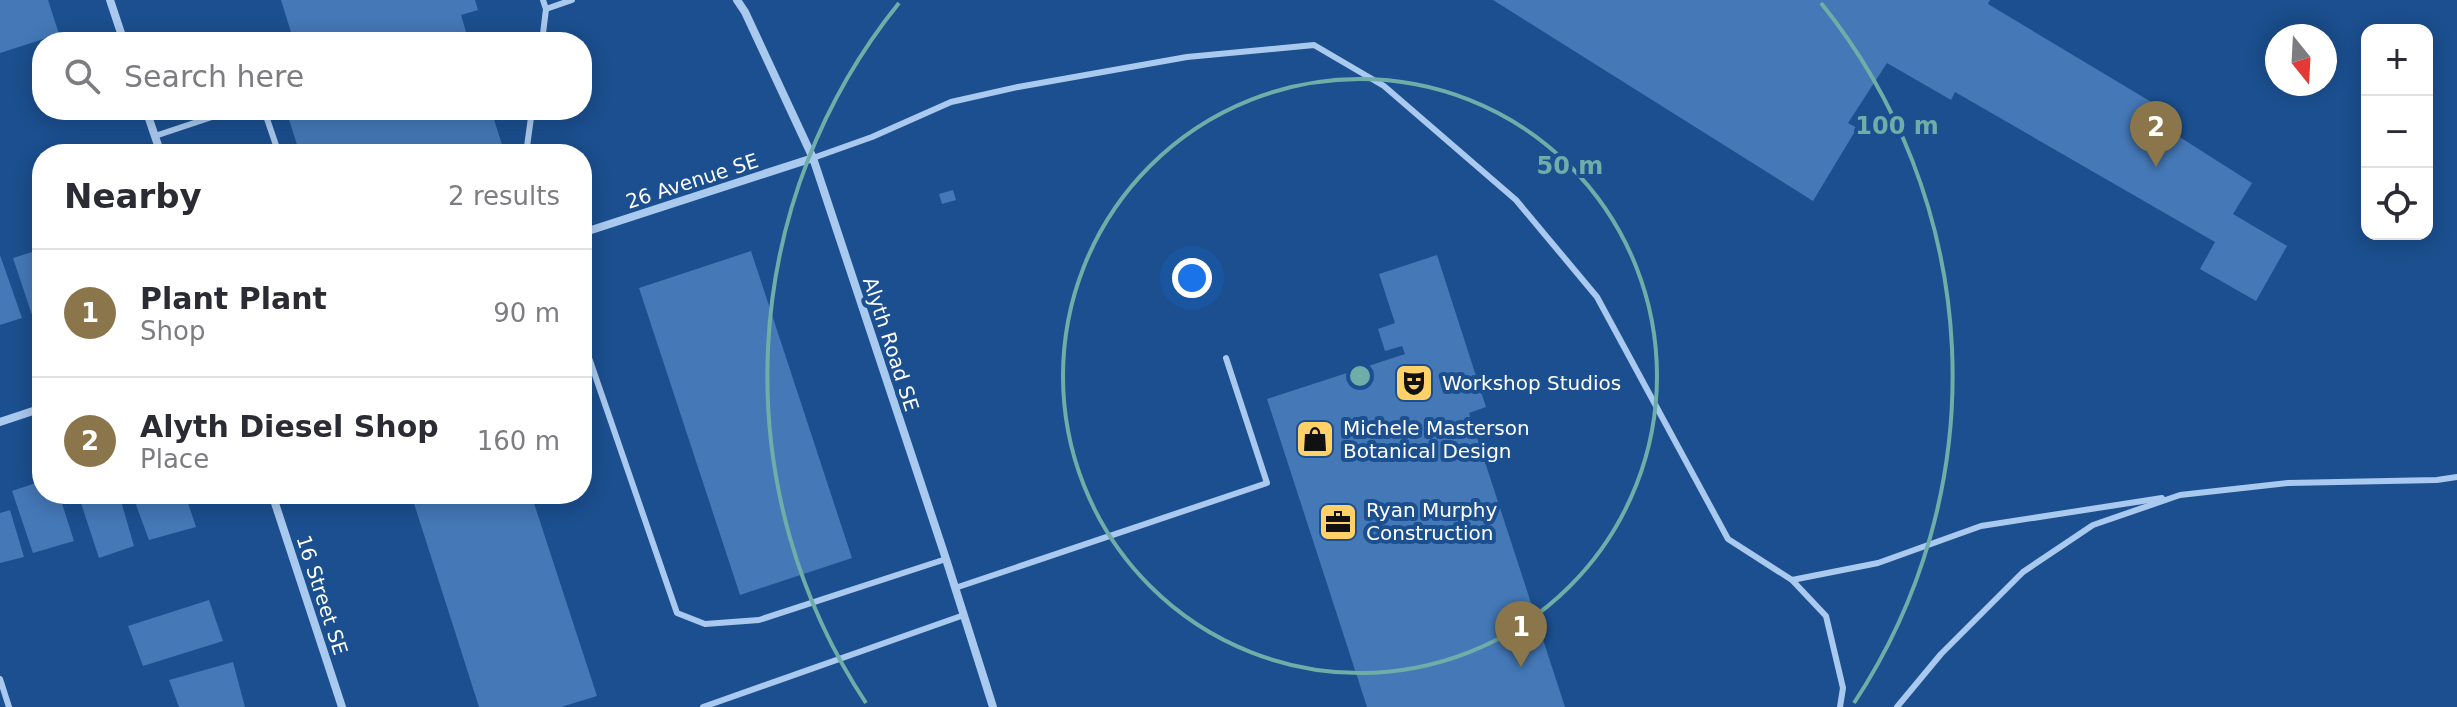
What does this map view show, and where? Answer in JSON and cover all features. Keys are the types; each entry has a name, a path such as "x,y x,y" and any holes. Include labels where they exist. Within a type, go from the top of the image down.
{"street":[{"path":"110,0 121,32"},
{"name":"Alyth Road SE","path":"737,0 813,158 993,707"},
{"path":"149,120 158,144"},
{"name":"26 Avenue SE","path":"592,230 813,158"},
{"path":"0,422 32,411"},
{"name":"16 Street SE","path":"275,504 342,707"}],"lane":[{"path":"543,0 546,9 543,32"},
{"path":"546,9 572,0"},
{"path":"813,158 872,137 951,102 1187,57 1314,45 1384,86 1516,200 1597,297 1728,539 1792,580 1826,616 1843,688 1840,707"},
{"path":"155,136 203,120"},
{"path":"267,120 276,144"},
{"path":"527,144 531,120"},
{"path":"955,588 1267,483 1226,358"},
{"path":"592,366 677,613 705,624 759,620 946,559"},
{"path":"1792,580 1878,563 1981,526 2180,495 2288,483 2457,477"},
{"path":"1897,707 1941,654 2023,572 2093,525 2180,495"},
{"path":"703,707 964,615"},
{"path":"0,679 9,707"}],"building":[{"path":"0,0 48,0 58,32 32,32 32,43 0,53"},
{"path":"281,0 475,0 478,10 461,15 466,32 291,32"},
{"path":"1493,0 1990,0 1988,4 2153,103 2145,115 2252,183 2233,214 2287,246 2256,301 2200,269 2215,242 1955,92 1951,100 1887,63 1848,123 1857,128 1813,201"},
{"path":"289,120 494,120 502,144 297,144"},
{"path":"953,190 956,200 942,204 939,194"},
{"path":"751,251 852,558 740,595 639,288"},
{"path":"32,252 32,315 13,258"},
{"path":"0,255 22,318 0,325"},
{"path":"1437,255 1486,407 1469,413 1565,707 1367,707 1267,399 1405,354 1402,346 1385,351 1378,329 1395,323 1379,274"},
{"path":"32,484 32,504 62,504 74,541 33,553 12,491"},
{"path":"81,504 122,504 134,546 99,558"},
{"path":"136,504 188,504 196,527 149,540"},
{"path":"414,504 534,504 597,696 561,707 479,707"},
{"path":"10,510 24,557 0,563 0,513"},
{"path":"209,600 223,641 143,666 128,626"},
{"path":"233,662 245,707 179,707 169,680"}],"place":[{"name":"Alyth Diesel Shop","path":"2156,167"},
{"name":"Workshop Studios","path":"1414,383"},
{"name":"Michele Masterson Botanical Design","path":"1315,439"},
{"name":"Ryan Murphy Construction","path":"1338,522"},
{"name":"Plant Plant","path":"1521,667"}]}
